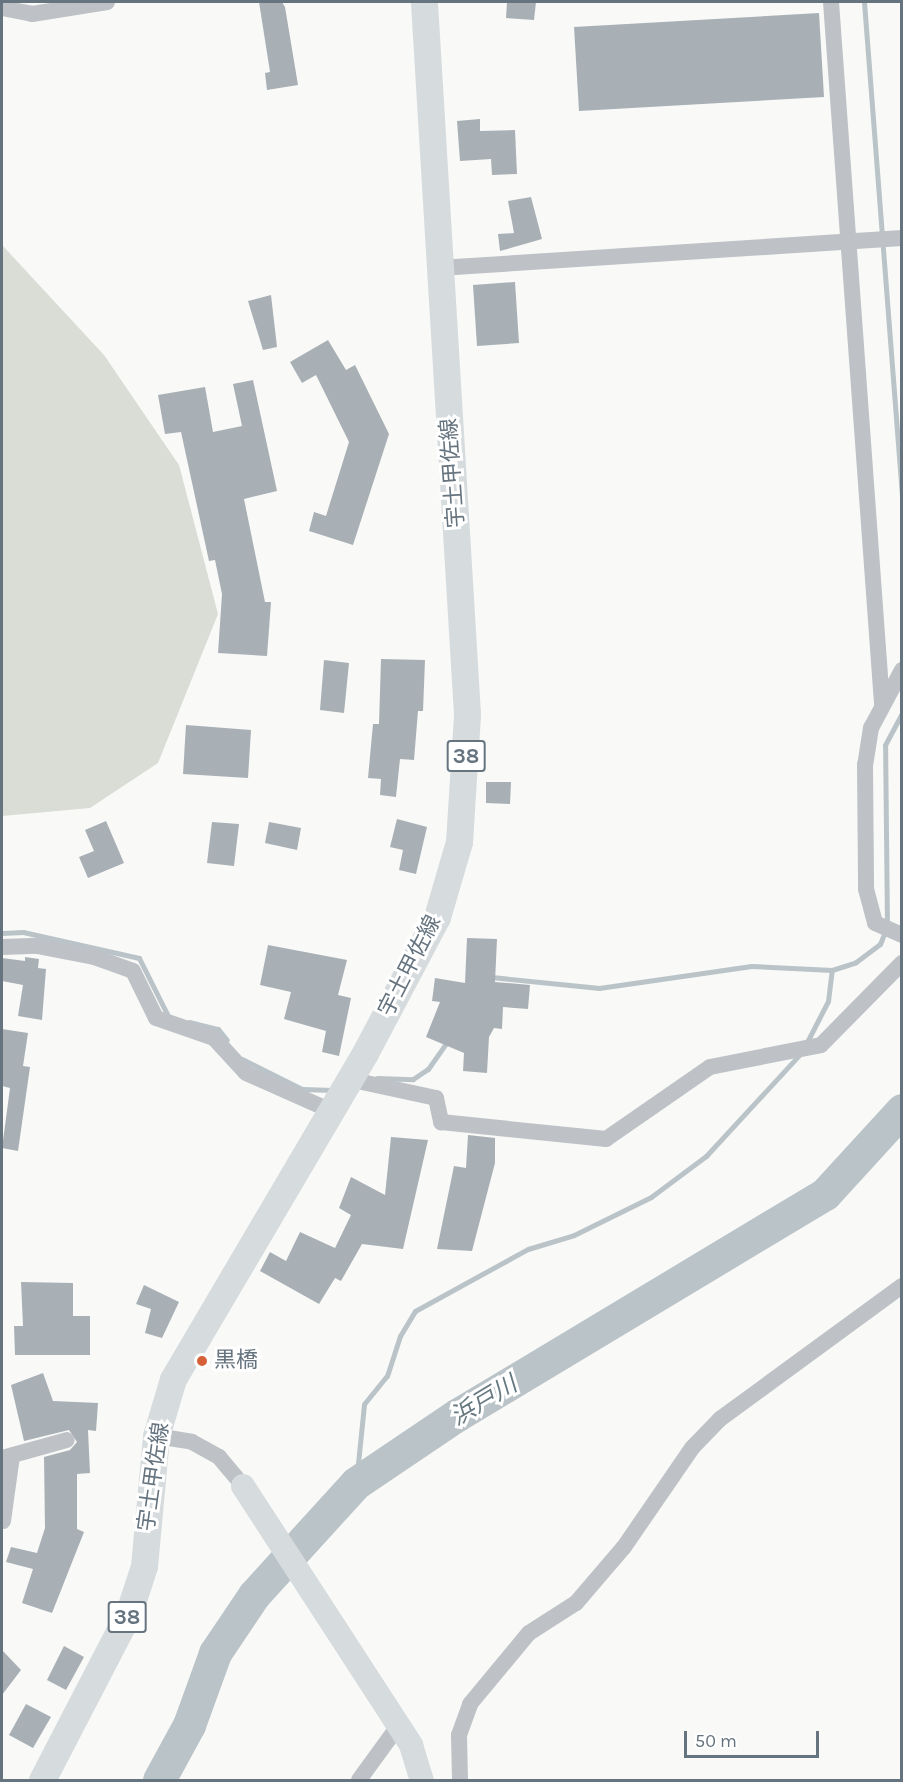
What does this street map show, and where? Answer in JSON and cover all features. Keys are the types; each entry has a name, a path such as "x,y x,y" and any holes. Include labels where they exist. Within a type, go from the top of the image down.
{"main road":[{"name":"宇土甲佐線","path":"42,1780 129,1612 144,1566 156,1436 173,1379 195,1336 348,1079 437,917 459,842 466,714 424,2"}],"street":[{"path":"2,8 32,14 107,2"},
{"path":"831,2 882,704"},
{"path":"439,268 902,238"},
{"path":"902,670 871,728 865,765 866,889 875,923 902,935"},
{"path":"2,946 60,950 133,971 156,1018 214,1038 246,1072 329,1110"},
{"path":"348,1079 436,1098 441,1122 606,1139 710,1067 821,1045 902,963"},
{"path":"460,1780 459,1735 470,1704 529,1633 576,1604 624,1547 692,1448 720,1419 902,1286"},
{"path":"156,1436 192,1442 219,1457 243,1486 394,1718 422,1780"},
{"path":"3,1521 7,1457 67,1440"},
{"path":"359,1780 394,1718"}],"shaded area":[{"path":"2,245 104,355 179,465 218,614 158,763 90,808 2,816"}],"building":[{"path":"259,2 282,2 285,7 298,85 267,90 265,73 270,72"},
{"path":"507,2 536,2 534,20 506,18"},
{"path":"819,13 824,97 579,111 574,27"},
{"path":"480,119 480,131 515,130 517,174 492,175 491,159 460,161 457,121"},
{"path":"531,197 542,239 500,251 498,234 514,233 508,201"},
{"path":"515,282 519,343 477,346 473,285"},
{"path":"271,295 277,347 263,350 248,301"},
{"path":"328,340 346,370 355,365 389,434 353,545 309,531 314,512 326,516 349,442 316,375 302,383 290,362"},
{"path":"253,380 277,491 244,499 265,602 271,602 267,656 218,653 222,594 215,560 209,561 181,432 165,434 158,395 205,387 213,432 242,426 233,384"},
{"path":"381,659 425,660 423,711 418,711 414,760 400,759 396,797 380,795 381,779 368,778 373,724 379,724"},
{"path":"324,660 349,663 344,713 320,710"},
{"path":"186,725 251,730 248,778 183,774"},
{"path":"486,782 511,782 510,804 486,803"},
{"path":"397,819 427,827 416,874 399,870 403,850 390,847"},
{"path":"106,821 124,863 88,878 79,857 94,851 85,830"},
{"path":"212,822 239,824 234,866 207,863"},
{"path":"269,822 301,828 297,850 265,843"},
{"path":"467,938 497,939 495,982 530,985 528,1009 503,1007 502,1029 494,1028 489,1037 487,1073 463,1071 464,1053 426,1037 440,1002 432,1001 435,978 465,983"},
{"path":"268,945 347,960 338,995 351,998 339,1056 322,1052 326,1031 284,1019 291,992 260,985"},
{"path":"25,957 39,959 38,968 46,969 42,1020 18,1016 23,985 2,981 2,958 25,961"},
{"path":"2,1029 28,1033 23,1066 30,1067 18,1151 2,1148 10,1088 2,1086"},
{"path":"468,1135 495,1138 495,1163 472,1251 437,1249 454,1166 466,1168"},
{"path":"391,1137 428,1140 403,1249 362,1244 341,1281 335,1278 319,1304 260,1271 270,1252 286,1261 300,1232 335,1248 351,1215 339,1208 351,1177 385,1195"},
{"path":"21,1282 73,1283 73,1316 90,1316 90,1355 15,1355 14,1326 23,1326"},
{"path":"144,1285 179,1302 162,1338 145,1333 151,1309 136,1304"},
{"path":"43,1373 53,1401 98,1403 96,1431 88,1430 90,1473 77,1474 77,1529 84,1532 52,1613 22,1603 33,1569 6,1562 11,1547 37,1553 45,1528 44,1457 70,1450 77,1442 69,1430 24,1441 11,1385"},
{"path":"64,1646 84,1657 66,1690 47,1680"},
{"path":"2,1650 21,1670 2,1695"},
{"path":"26,1704 51,1717 33,1748 9,1735"}],"waterway":[{"path":"864,2 902,497"},
{"path":"491,977 599,988 751,966 832,970 856,962 880,944 887,927 885,745 902,713"},
{"path":"2,933 23,932 139,958 168,1016"},
{"path":"806,1044 828,1001 832,970"},
{"path":"189,1022 218,1029 227,1040"},
{"path":"377,1078 413,1079 428,1069 448,1040"},
{"path":"356,1483 364,1404 387,1376 400,1336 415,1311 528,1249 574,1235 651,1197 706,1156 802,1052"},
{"path":"242,1059 302,1089 333,1090"},
{"name":"浜戸川","path":"159,1780 189,1725 215,1653 254,1595 356,1483 457,1415 825,1194 902,1110"}],"place":[{"name":"黒橋","path":"202,1361"}]}
